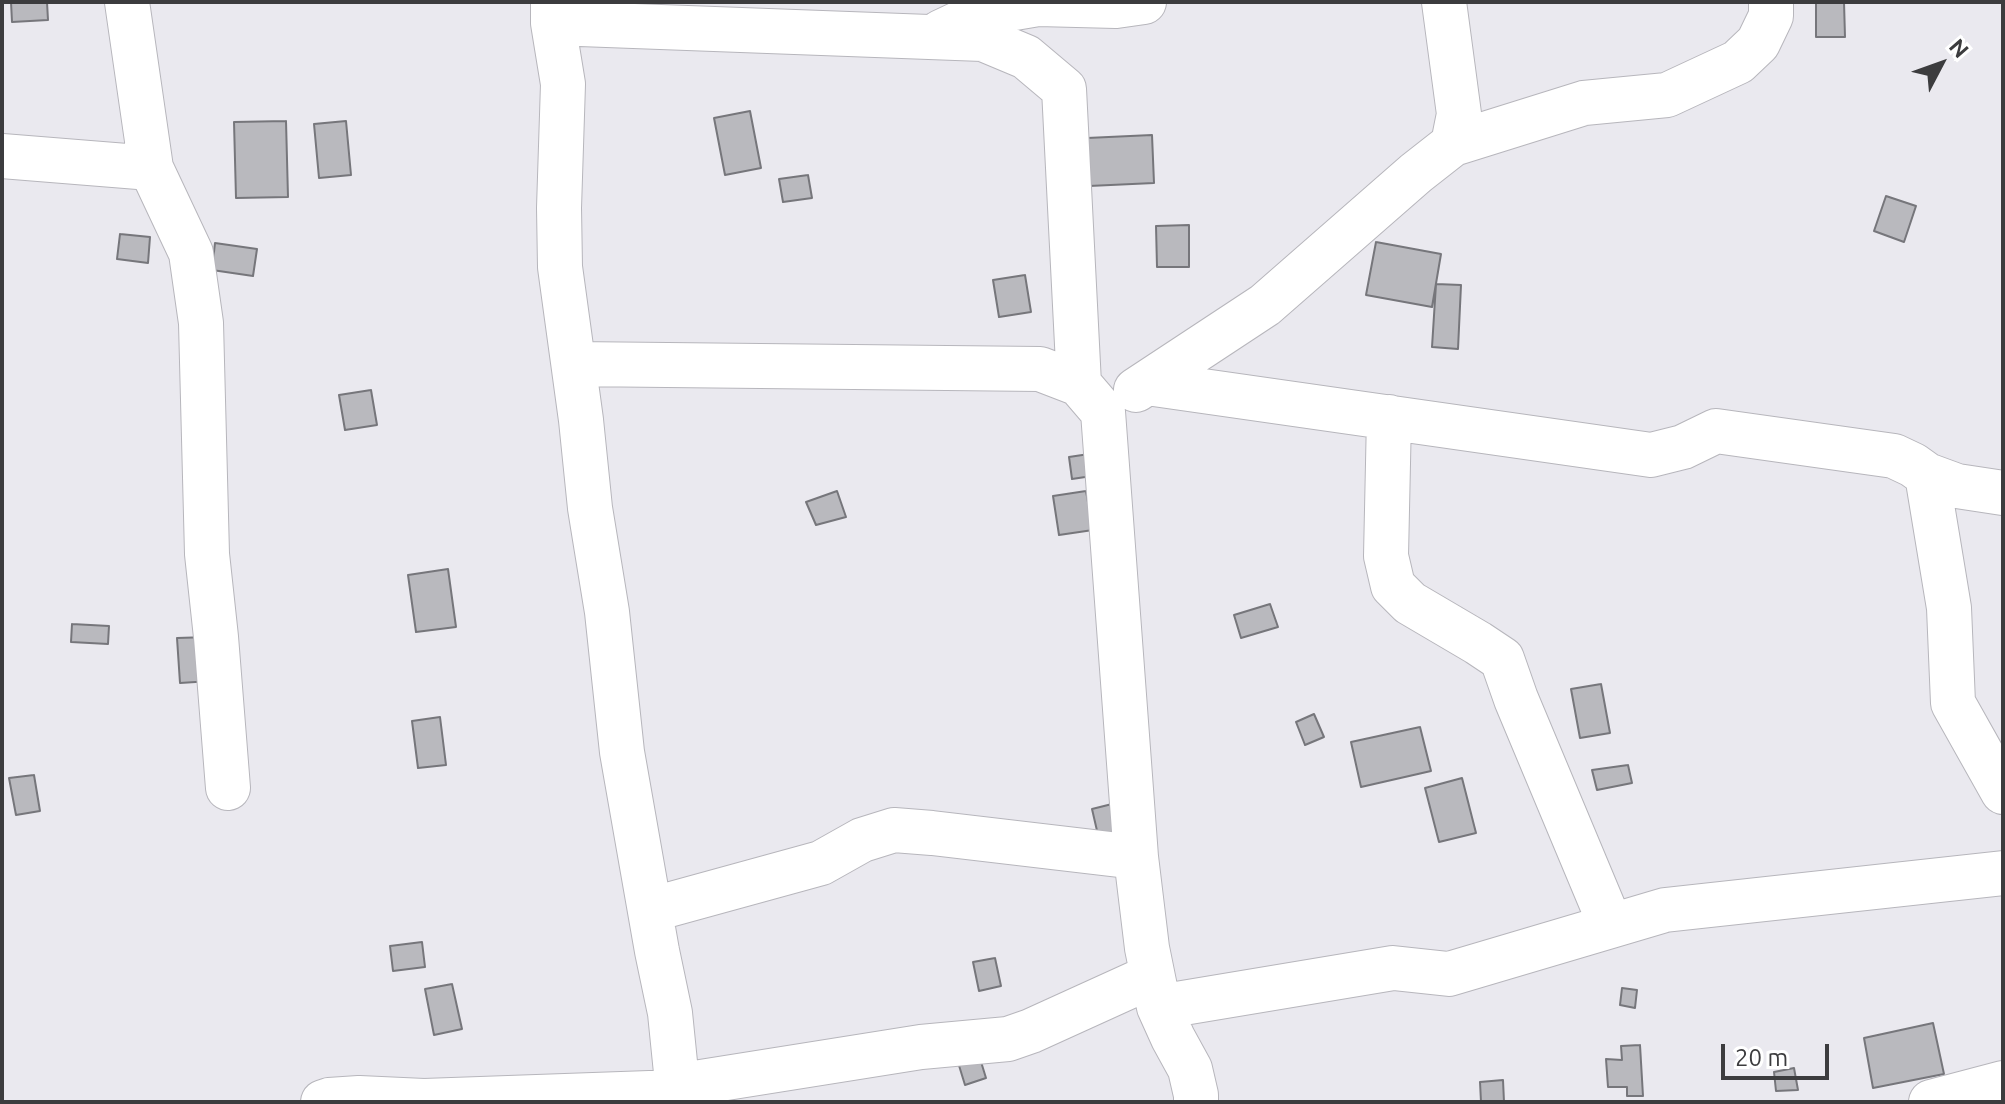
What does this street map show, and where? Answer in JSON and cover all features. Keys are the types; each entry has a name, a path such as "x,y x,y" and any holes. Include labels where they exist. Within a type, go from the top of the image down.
{"street":[{"path":"127,2 151,168 191,253 201,323 207,554 228,788"},
{"path":"932,36 979,14 1038,4 1116,6 1144,2"},
{"path":"1444,2 1459,114 1453,144"},
{"path":"574,364 1040,369 1091,398 1147,383 1265,305 1453,144 1584,103 1667,95 1738,62 1758,43 1771,16 1771,2"},
{"path":"678,1097 670,1013 622,752 607,612 590,508 560,267 563,84 553,12 983,39 1026,57 1064,89 1091,398 1147,948 1156,991 1173,1038 1190,1069 1196,1102"},
{"path":"2,156 151,168"},
{"path":"1147,383 1651,455 1683,447 1716,431 1894,456 1927,475 1957,486 2003,493"},
{"path":"1389,417 1386,556 1393,586 1410,603 1502,659 1611,926"},
{"path":"1927,475 1949,608 1953,703 2003,792"},
{"path":"650,910 821,863 862,840 894,830 1136,857"},
{"path":"323,1102 359,1098 424,1101 678,1097 701,1082 921,1047 1008,1039 1156,991 1393,968 1449,974 1665,910 2003,873"},
{"path":"1931,1102 2003,1083"}],"building":[{"path":"11,2 47,2 48,20 12,22"},
{"path":"1816,2 1844,2 1845,37 1816,37"},
{"path":"750,111 761,168 725,175 714,118"},
{"path":"286,121 288,197 236,198 234,122"},
{"path":"346,121 351,175 319,178 314,124"},
{"path":"1152,135 1154,183 1089,186 1087,138"},
{"path":"808,175 812,198 783,202 779,179"},
{"path":"1886,196 1916,206 1904,242 1874,231"},
{"path":"1189,225 1189,267 1157,267 1156,226"},
{"path":"120,234 150,237 148,263 117,259"},
{"path":"1376,242 1441,254 1432,307 1366,295"},
{"path":"215,243 257,249 253,276 212,270"},
{"path":"1025,275 1031,312 999,317 993,280"},
{"path":"1436,284 1461,285 1458,349 1432,347"},
{"path":"371,390 377,425 345,430 339,395"},
{"path":"1089,454 1092,476 1072,479 1069,457"},
{"path":"837,491 846,517 816,525 806,502"},
{"path":"1086,491 1093,530 1059,535 1053,496"},
{"path":"448,569 456,627 416,632 408,575"},
{"path":"1270,604 1278,627 1241,638 1234,615"},
{"path":"72,624 109,626 108,644 71,642"},
{"path":"209,637 211,681 180,683 177,638"},
{"path":"1601,684 1610,733 1580,738 1571,689"},
{"path":"1314,714 1324,737 1305,745 1296,722"},
{"path":"440,717 446,765 418,768 412,721"},
{"path":"1420,727 1431,771 1361,787 1351,742"},
{"path":"1628,765 1632,783 1597,790 1592,770"},
{"path":"34,775 40,811 16,815 9,778"},
{"path":"1462,778 1476,833 1439,842 1425,788"},
{"path":"1116,803 1125,842 1101,848 1092,809"},
{"path":"422,942 425,967 393,971 390,946"},
{"path":"995,958 1001,986 979,991 973,962"},
{"path":"452,984 462,1029 434,1035 425,989"},
{"path":"1622,988 1637,990 1635,1008 1620,1005"},
{"path":"1933,1023 1944,1074 1873,1088 1864,1038"},
{"path":"1640,1045 1643,1096 1627,1096 1627,1087 1608,1087 1606,1059 1622,1060 1621,1046"},
{"path":"978,1052 986,1078 965,1085 957,1059"},
{"path":"1794,1068 1798,1090 1776,1091 1774,1072"},
{"path":"1503,1080 1504,1102 1481,1102 1480,1082"}]}
